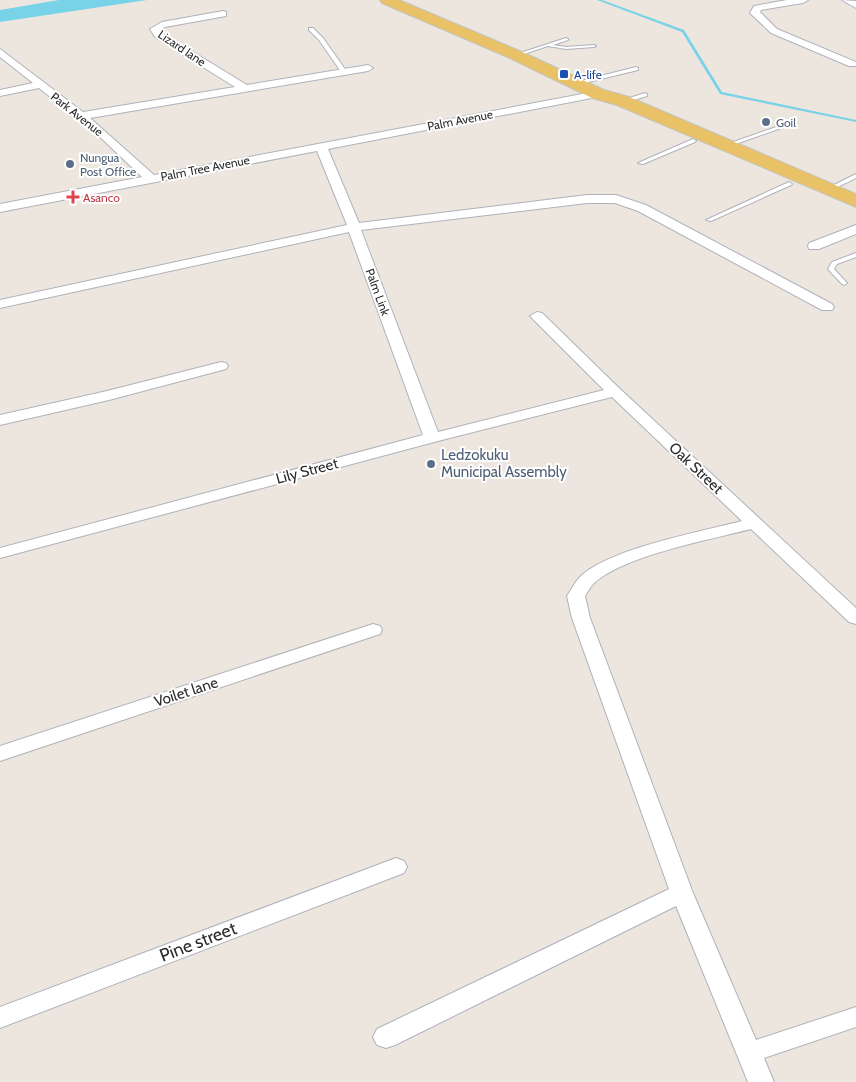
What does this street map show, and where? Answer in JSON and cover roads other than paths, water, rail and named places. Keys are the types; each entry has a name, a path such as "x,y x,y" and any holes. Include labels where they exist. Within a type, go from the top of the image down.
{"main road":[{"path":"387,0 516,55 598,94 623,101 856,201"},
{"path":"598,94 612,105 856,213"}],"street":[{"path":"803,0 757,8 755,13 774,31 854,64"},
{"path":"847,0 856,5"},
{"name":"Lizard lane","path":"223,14 162,25 155,29 158,35 244,88"},
{"name":"Park Avenue","path":"0,52 41,86 82,116 150,178"},
{"path":"82,116 368,68"},
{"path":"0,94 41,86"},
{"name":"Palm Avenue","path":"321,147 598,94"},
{"name":"Palm Tree Avenue","path":"0,208 321,147"},
{"name":"Palm Link","path":"321,147 354,227 432,438"},
{"path":"0,304 354,227 587,199 616,199 642,208 827,307"},
{"path":"814,246 856,229"},
{"name":"Oak Street","path":"538,316 615,392 856,618"},
{"path":"0,420 109,395 221,366"},
{"name":"Lily Street","path":"0,553 432,438 615,392"},
{"path":"755,523 663,547 613,564 588,579 576,596 581,618 682,893 761,1082"},
{"name":"Voilet lane","path":"0,754 373,630"},
{"name":"Pine street","path":"0,1018 396,867"},
{"path":"386,1037 682,893"},
{"path":"748,1053 856,1018"}],"lane":[{"path":"311,29 321,39 344,72"},
{"path":"516,55 566,39"},
{"path":"547,46 566,48 594,46"},
{"path":"576,83 636,69"},
{"path":"623,101 645,94"},
{"path":"725,146 781,126"},
{"path":"641,163 693,141"},
{"path":"829,189 856,176"},
{"path":"709,220 789,184"},
{"path":"844,283 831,269 834,263 856,255"}],"water":[{"path":"59,0 147,0 0,22 0,10"}],"waterway":[{"path":"599,0 683,31 721,93 856,121"}],"place":[{"name":"A-life","path":"564,74"},
{"name":"Goil","path":"766,122"},
{"name":"Nungua Post Office","path":"70,164"},
{"name":"Asanco","path":"73,197"},
{"name":"Ledzokuku Municipal Assembly","path":"431,464"}]}
